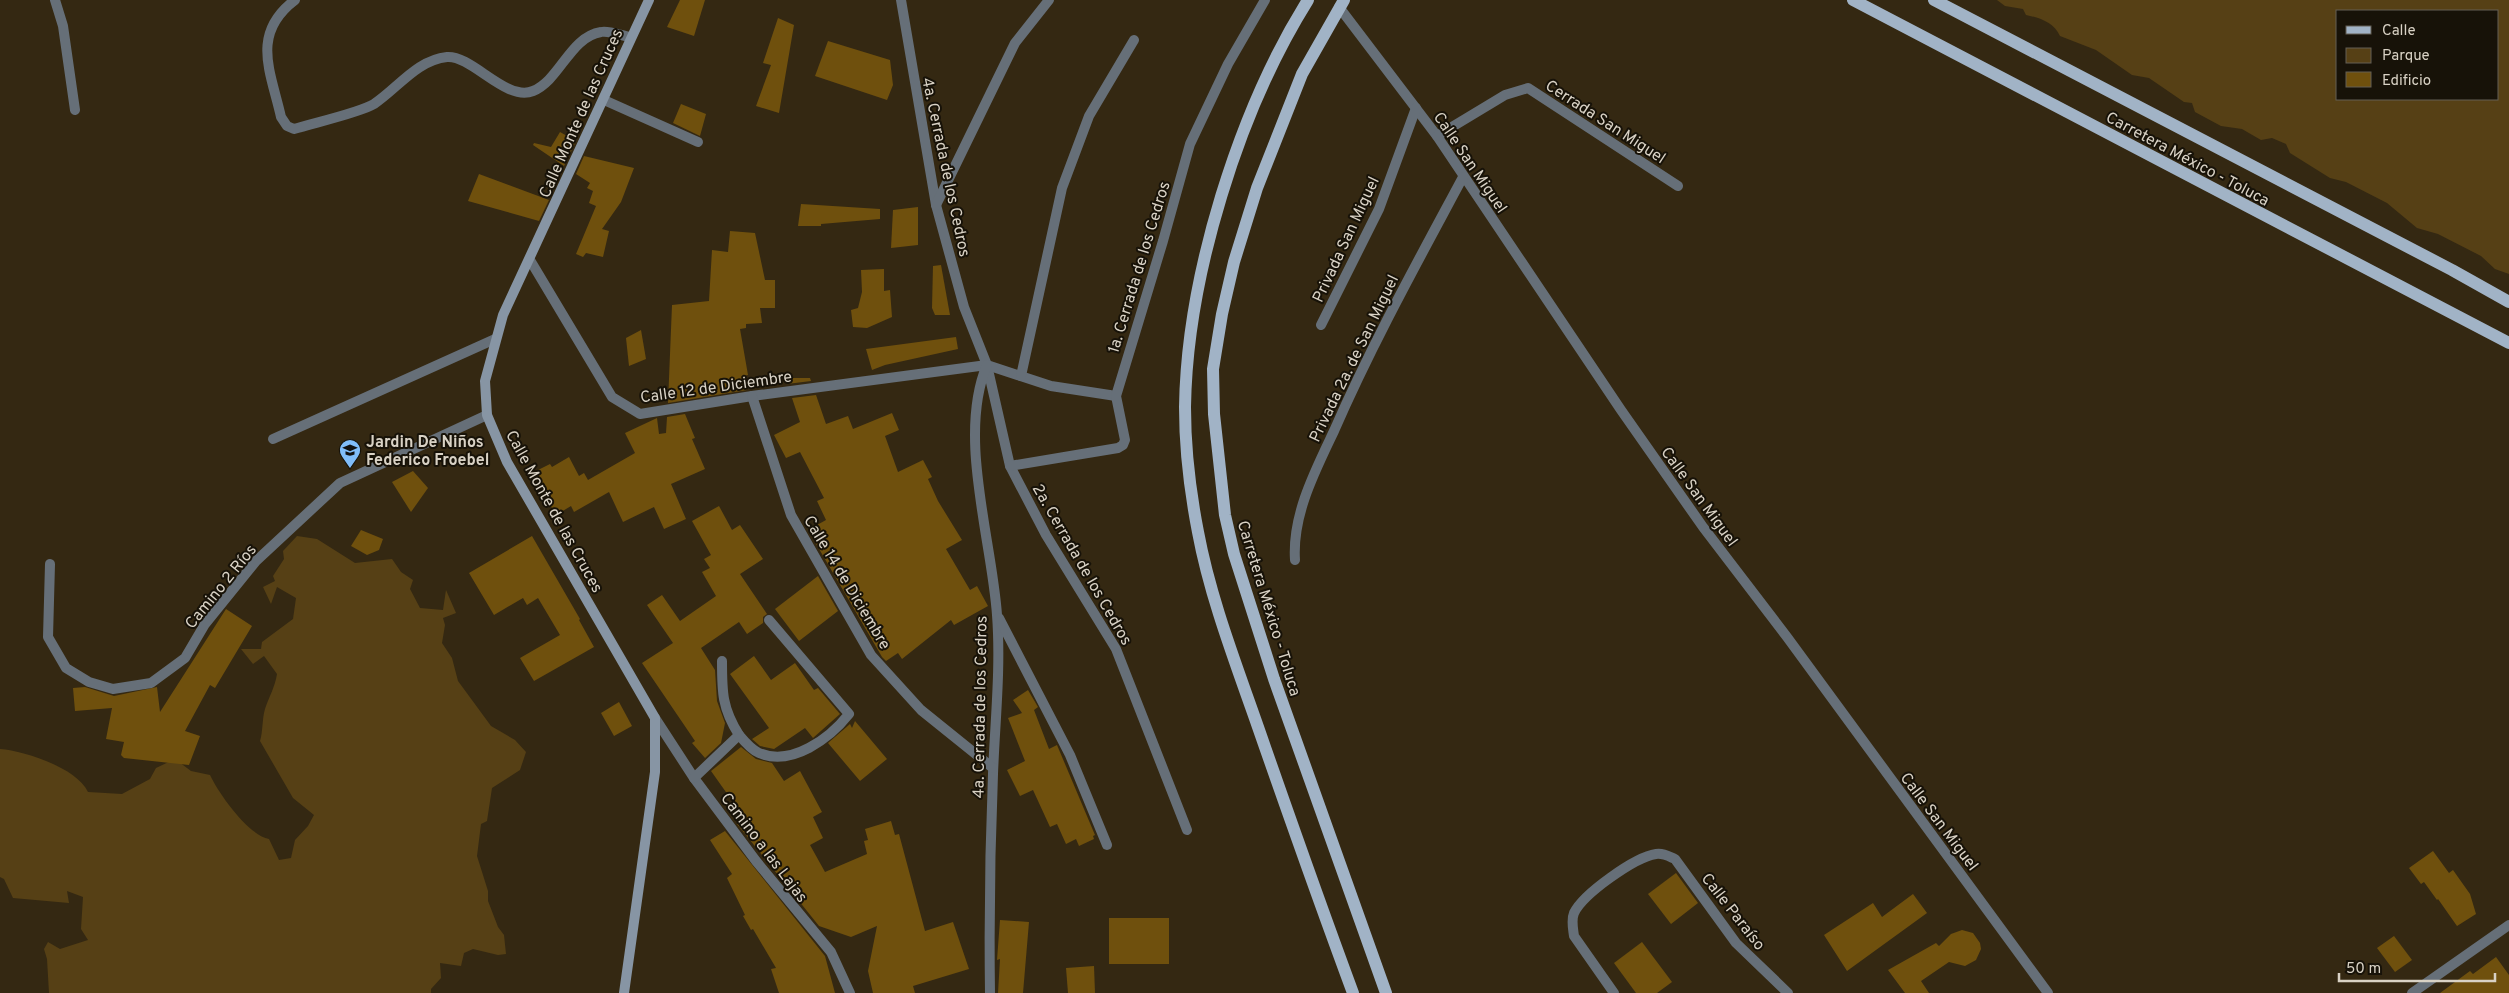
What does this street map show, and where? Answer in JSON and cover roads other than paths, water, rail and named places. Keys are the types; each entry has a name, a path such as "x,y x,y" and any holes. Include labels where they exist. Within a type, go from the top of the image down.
{"main road":[{"path":"1308,0 1288,32 1263,82 1227,179 1210,239 1195,312 1186,376 1186,439 1192,498 1206,569 1241,679 1353,993"},
{"name":"Carretera México - Toluca","path":"1853,0 2509,343"},
{"name":"Carretera México - Toluca","path":"1934,0 2452,270 2509,302"},
{"name":"Carretera México - Toluca","path":"1341,4 1302,74 1257,188 1234,262 1214,369 1214,414 1224,515 1236,563 1320,812 1386,993"}],"street":[{"path":"55,0 63,26 75,110"},
{"path":"295,0 275,18 266,40 267,54 281,118 287,126 294,129 372,105 420,67 435,59 450,57 517,93 532,92 544,84 582,42 592,35 602,31 630,37"},
{"name":"Calle Monte de las Cruces","path":"649,0 630,37 604,100 504,315 495,339 485,381 487,415 507,462 655,718"},
{"name":"4a. Cerrada de los Cedros","path":"901,0 936,206 964,307 987,365 982,378 975,425 976,461 997,615 998,668 989,872 990,993"},
{"path":"936,206 1015,43 1049,0"},
{"name":"1a. Cerrada de los Cedros","path":"1010,466 1118,448 1123,445 1124,434 1116,396 1190,144 1228,64 1264,0"},
{"name":"Calle San Miguel","path":"1341,4 1437,136 1463,177 1703,527 1787,637 2048,993"},
{"path":"1021,376 1062,188 1089,116 1134,40"},
{"name":"Cerrada San Miguel","path":"1437,136 1505,95 1528,88 1678,186"},
{"path":"604,100 698,142"},
{"name":"Privada San Miguel","path":"1321,325 1379,209 1416,108"},
{"name":"Privada 2a. de San Miguel","path":"1295,560 1296,535 1305,500 1316,470 1358,377 1463,177"},
{"name":"Calle 12 de Diciembre","path":"530,260 612,397 640,414 752,396 987,365"},
{"path":"273,438 495,339"},
{"path":"987,365 1051,386 1116,396"},
{"name":"2a. Cerrada de los Cedros","path":"987,365 1010,466 1046,535 1116,649 1188,830"},
{"name":"Calle 14 de Diciembre","path":"752,396 791,515 871,655 921,710 993,768"},
{"name":"Camino 2 Ríos","path":"50,564 48,637 66,668 89,682 113,689 150,683 185,658 204,624 256,560 340,483 487,415"},
{"path":"997,615 1070,755 1107,845"},
{"path":"722,661 722,688 727,716 739,735 759,753 784,756 807,750 837,728 849,714 769,620"},
{"path":"624,993 655,772 655,718"},
{"name":"Camino a las Lajas","path":"655,718 694,778 793,909 830,952 850,993"},
{"path":"694,778 739,735"},
{"name":"Calle Paraíso","path":"1614,993 1581,947 1572,926 1573,914 1581,902 1638,860 1655,854 1666,854 1675,859 1736,943 1788,993"},
{"path":"2412,993 2509,926"}],"place":[{"name":"Jardin De Niños Federico Froebel","path":"350,469"}]}
